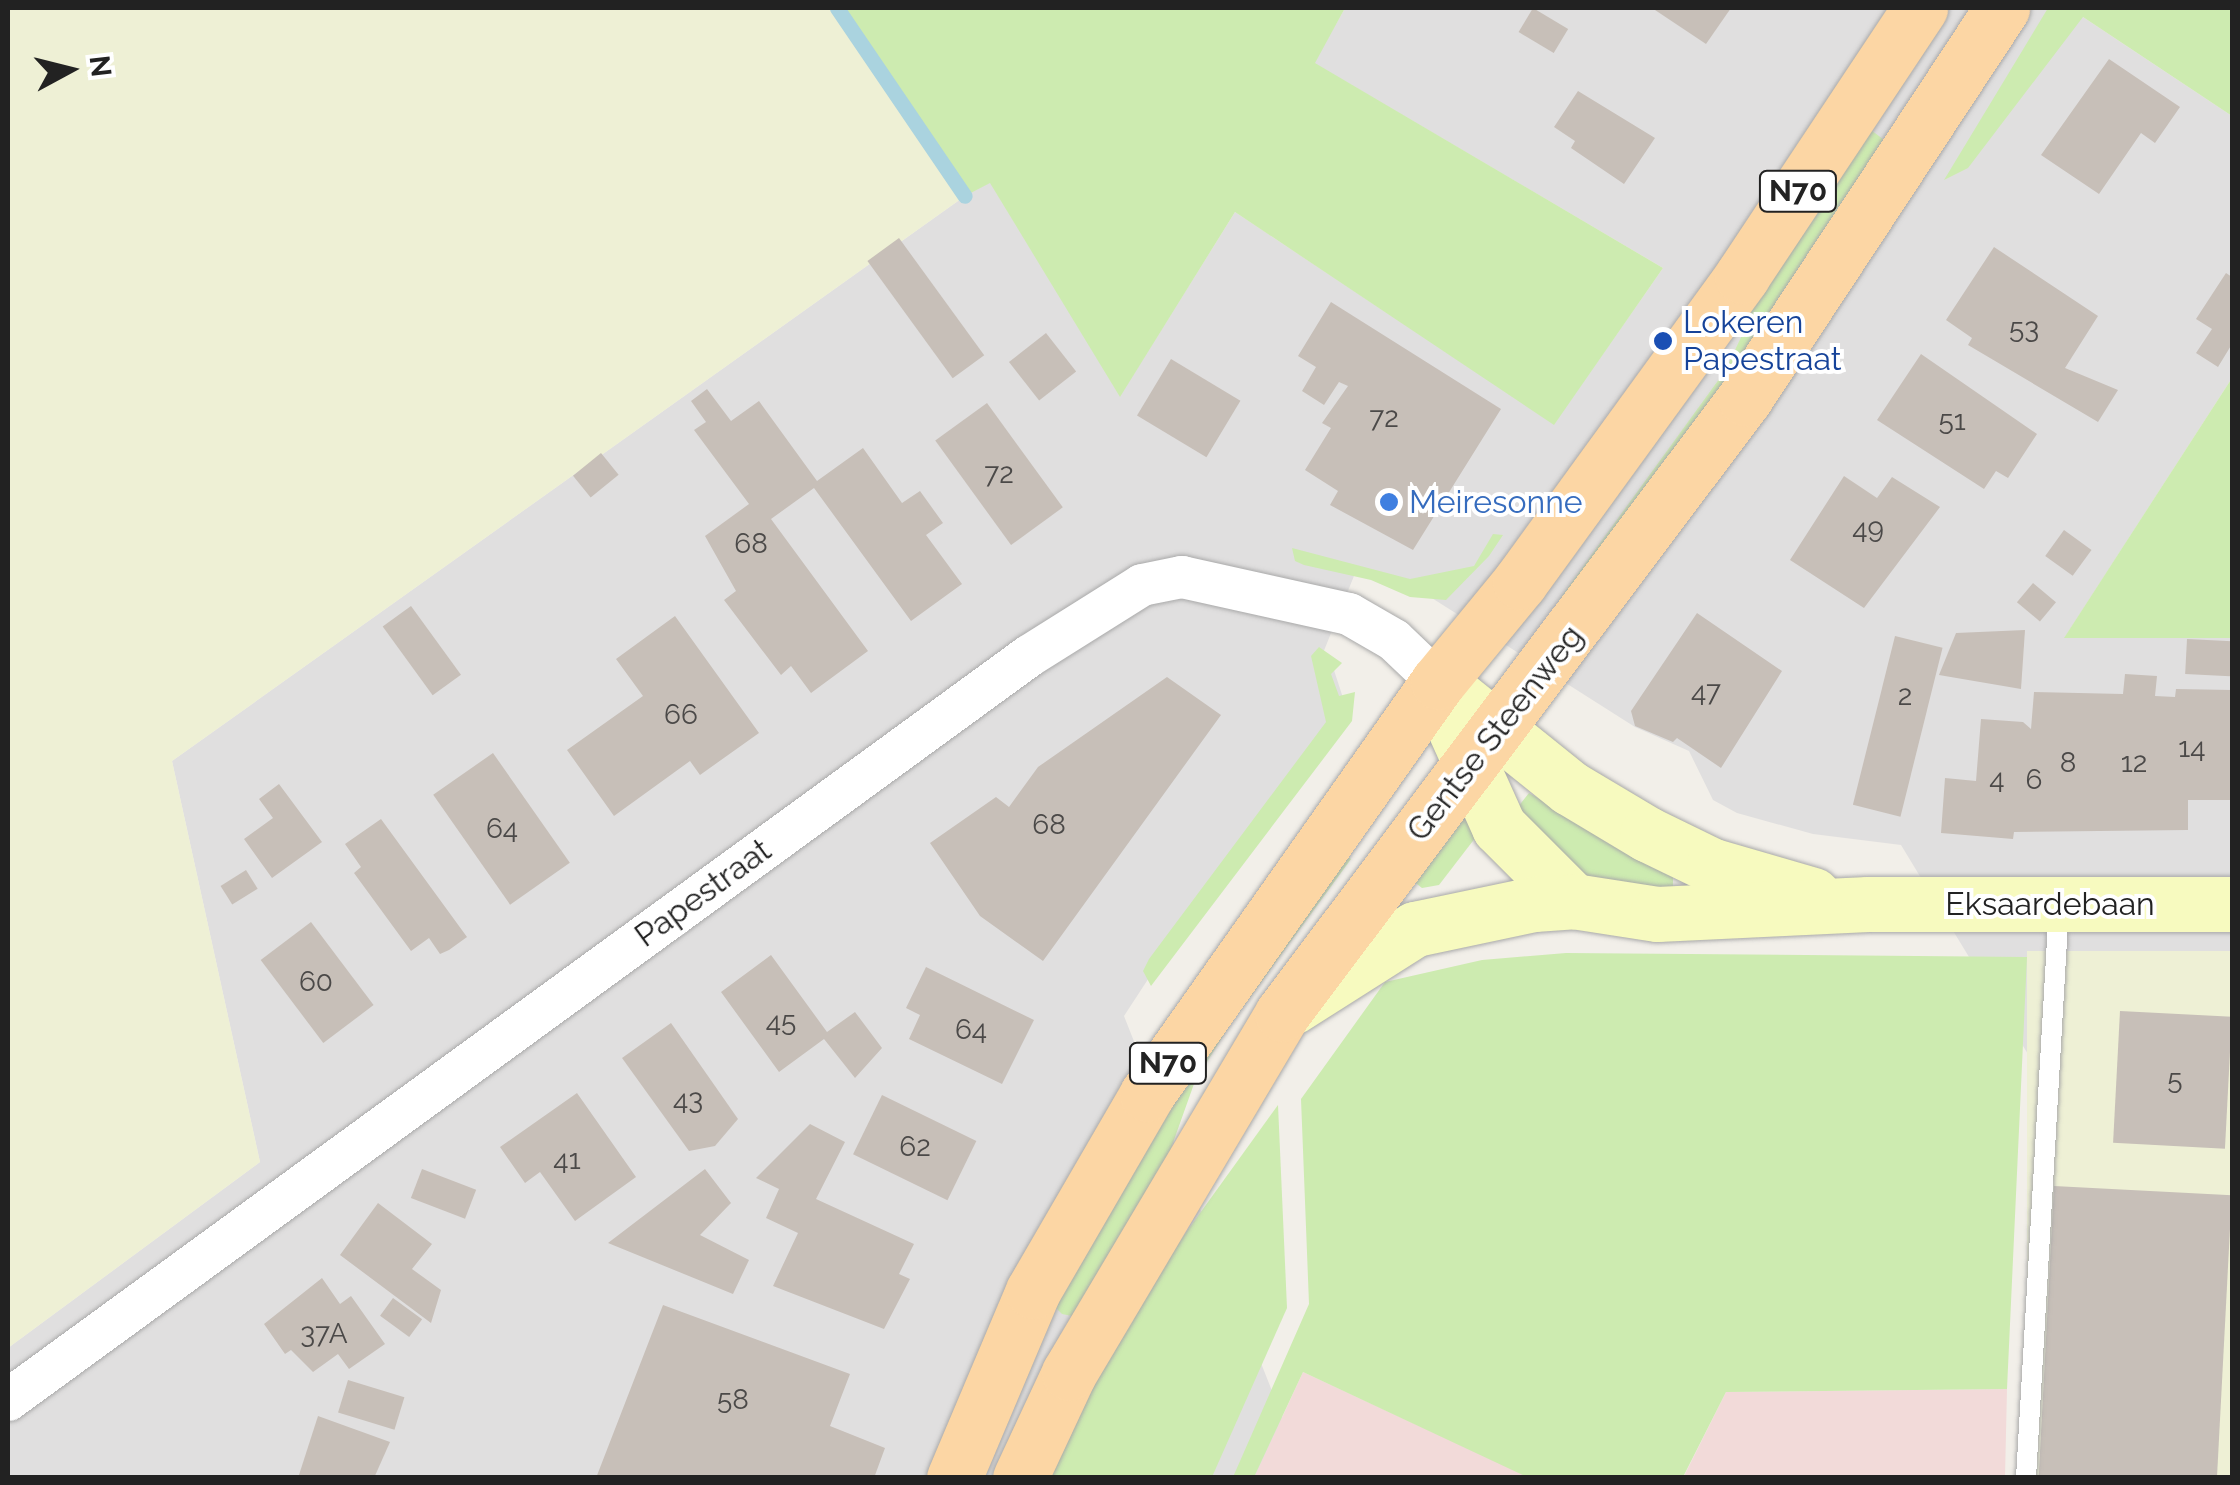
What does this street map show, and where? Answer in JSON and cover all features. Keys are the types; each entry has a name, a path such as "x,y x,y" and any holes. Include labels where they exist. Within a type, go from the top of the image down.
{"main road":[{"name":"N70","path":"954,1478 1032,1290 1147,1094 1438,682 1520,582 1730,292 1920,8"},
{"name":"Gentse Steenweg","path":"1020,1478 1078,1356 1282,1014 1745,398 2002,8"},
{"path":"1438,682 1482,747 1500,827 1573,901"},
{"name":"Eksaardebaan","path":"1482,747 1570,788 1713,866 1868,904"},
{"name":"Eksaardebaan","path":"1282,1014 1415,929 1484,912 1573,901 1656,914 1868,904 2232,904"}],"street":[{"name":"Papestraat","path":"8,1400 1029,656 1142,585 1182,577 1350,614 1394,640 1438,682"}],"lane":[{"path":"2026,1478 2059,903"}],"shaded area":[{"path":"1345,8 2089,8 2083,17 2232,116 2232,378 2065,637 2232,638 2232,1390 1901,845 1813,834 1737,813 1713,800 1689,751 1635,727 1405,581 1358,566 1321,658 1331,661 1346,707 1203,895 1124,1016 1306,1477 8,1477 8,1348 260,1162 172,761 965,196 990,182 1120,396 1235,212 1554,424 1663,268 1314,63"},
{"path":"1303,1372 1529,1477 1254,1478"},
{"path":"2007,1389 2005,1477 1683,1478 1726,1392"}],"green space":[{"path":"8,8 837,8 965,196 172,761 260,1162 8,1348"},
{"path":"837,8 1345,8 1315,63 1663,268 1554,425 1235,212 1120,397 990,183 965,196"},
{"path":"2048,8 2232,8 2232,116 2083,17 1968,168 1944,180"},
{"path":"1871,130 1888,143 1732,392 1558,601 1725,371 1745,329 1753,288"},
{"path":"2232,378 2232,638 2064,638"},
{"path":"1493,534 1503,535 1489,556 1446,600 1410,597 1371,580 1304,565 1295,561 1292,548 1410,579 1474,566"},
{"path":"1319,647 1342,663 1331,674 1339,696 1355,692 1352,721 1151,986 1143,971 1149,959 1326,722 1311,656"},
{"path":"1529,793 1673,874 1673,890 1585,881 1514,812"},
{"path":"1462,813 1479,833 1439,885 1422,888 1409,878"},
{"path":"1340,851 1351,859 1230,1025 1195,1081 1164,1168 1072,1316 1062,1314 1054,1306 1126,1164"},
{"path":"2027,951 2232,951 2232,1477 2027,1477"},
{"path":"1566,953 2027,957 2007,1389 1726,1392 1683,1477 1529,1478 1303,1372 1254,1477 1233,1477 1309,1304 1301,1099 1385,982 1482,960"},
{"path":"1278,1105 1287,1308 1212,1477 1037,1478 1164,1263"}],"building":[{"path":"1533,8 1568,29 1554,53 1519,32"},
{"path":"1652,8 1731,8 1706,44"},
{"path":"2109,59 2180,107 2155,143 2141,133 2099,194 2041,155"},
{"path":"1578,91 1655,138 1624,184 1571,148 1575,141 1554,127"},
{"path":"899,238 984,355 953,378 867,261"},
{"path":"1994,247 2098,316 2065,368 2118,390 2098,422 1968,345 1972,338 1946,320"},
{"path":"2226,273 2232,277 2232,344 2218,367 2196,353 2212,329 2196,319"},
{"path":"1331,302 1501,409 1413,550 1330,505 1338,491 1305,470 1331,428 1322,423 1348,386 1339,382 1324,405 1302,391 1316,367 1298,356"},
{"path":"1046,333 1076,372 1039,401 1009,362"},
{"path":"1921,354 2037,434 2008,478 1996,471 1984,489 1877,420"},
{"path":"1171,359 1240,401 1206,457 1137,416"},
{"path":"707,389 731,421 759,401 817,481 863,448 902,503 920,491 943,523 926,535 962,584 911,621 814,488 771,519 868,651 811,693 791,666 781,675 724,600 736,591 705,536 749,504 694,430 706,422 691,401"},
{"path":"987,403 1063,507 1011,545 935,441"},
{"path":"601,453 619,475 591,497 573,476"},
{"path":"1844,476 1877,498 1892,477 1940,507 1864,608 1790,560"},
{"path":"2064,530 2092,550 2073,576 2045,556"},
{"path":"2033,583 2056,602 2040,621 2017,602"},
{"path":"411,606 461,675 433,695 383,627"},
{"path":"1697,613 1782,671 1721,768 1677,738 1673,742 1635,726 1631,711"},
{"path":"675,616 759,733 700,775 690,761 614,816 567,750 643,696 616,659"},
{"path":"2025,630 2021,689 1939,675 1956,633"},
{"path":"1895,636 1943,648 1900,817 1853,805"},
{"path":"2187,639 2232,641 2230,676 2185,674"},
{"path":"2125,674 2157,676 2155,696 2175,697 2176,689 2232,690 2232,800 2188,800 2188,830 2014,832 2013,839 1941,833 1945,778 1976,781 1981,719 2023,722 2031,729 2034,692 2123,694"},
{"path":"1167,677 1221,715 1043,961 980,916 930,843 996,797 1009,807 1038,767"},
{"path":"493,753 570,863 510,905 433,795"},
{"path":"279,784 322,842 272,878 244,839 273,818 259,799"},
{"path":"381,819 467,937 449,950 440,954 429,938 411,951 354,873 361,867 345,844"},
{"path":"246,870 258,889 232,905 221,886"},
{"path":"311,922 374,1005 323,1043 261,960"},
{"path":"771,955 827,1032 855,1012 882,1048 855,1078 824,1039 779,1072 721,992"},
{"path":"926,967 1034,1020 1002,1084 909,1039 920,1015 906,1008"},
{"path":"2120,1011 2232,1017 2225,1149 2113,1143"},
{"path":"671,1023 738,1119 715,1146 689,1151 622,1058"},
{"path":"577,1093 636,1177 575,1221 540,1172 525,1183 500,1147"},
{"path":"882,1095 976,1141 947,1200 853,1154"},
{"path":"810,1124 845,1142 816,1199 914,1244 899,1274 910,1279 884,1329 773,1286 798,1233 766,1218 779,1189 756,1178"},
{"path":"422,1169 476,1190 465,1219 411,1198"},
{"path":"705,1169 731,1203 700,1235 749,1260 733,1294 608,1243"},
{"path":"2054,1186 2232,1195 2217,1478 2039,1478"},
{"path":"378,1203 432,1244 412,1269 441,1290 431,1323 340,1255"},
{"path":"322,1278 340,1304 351,1296 385,1344 349,1369 338,1354 313,1372 291,1350 285,1354 264,1324"},
{"path":"393,1298 422,1319 409,1337 380,1316"},
{"path":"663,1305 850,1374 830,1426 885,1448 874,1478 596,1478"},
{"path":"348,1380 404,1397 394,1430 338,1413"},
{"path":"318,1416 390,1442 374,1478 298,1478"}],"waterway":[{"path":"837,8 965,196"}],"place":[{"name":"Lokeren Papestraat","path":"1663,341"},
{"name":"Meiresonne","path":"1389,502"}]}
